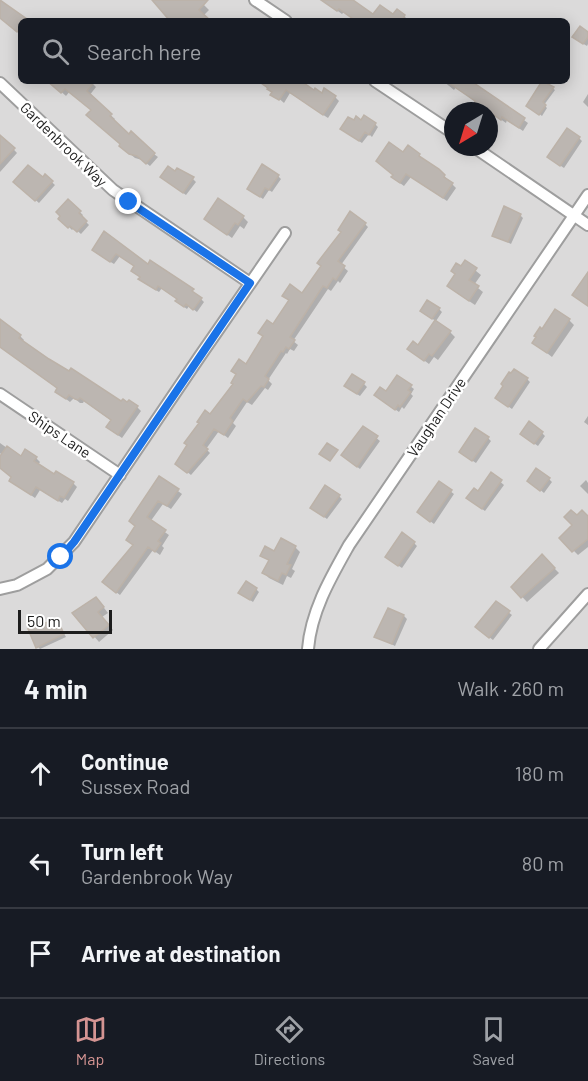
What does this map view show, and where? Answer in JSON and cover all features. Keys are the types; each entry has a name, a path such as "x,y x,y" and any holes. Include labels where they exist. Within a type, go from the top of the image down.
{"street":[{"path":"255,0 282,18"},
{"name":"Gardenbrook Way","path":"0,83 113,190 250,283"},
{"path":"380,84 444,127"},
{"path":"487,156 588,225"},
{"name":"Vaughan Drive","path":"308,649 312,623 323,594 349,545 588,195"},
{"path":"0,589 34,577 61,557 74,542 285,233"},
{"name":"Ships Lane","path":"0,394 120,475"},
{"path":"539,649 588,594"}],"shaded area":[{"path":"0,0 588,0 588,649 0,649"}],"building":[{"path":"0,0 26,18 18,18 17,32 0,18"},
{"path":"152,0 208,0 199,10 208,18 167,18"},
{"path":"321,0 353,0 373,14 380,5 393,14 397,9 405,15 404,18 352,18 339,9 337,11"},
{"path":"580,26 588,32 588,37 583,44 572,37"},
{"path":"50,84 93,84 87,91 112,114 110,116 129,134 131,131 155,153 146,164 137,156 129,154 86,115 91,110 65,89 61,93"},
{"path":"262,84 305,84 322,93 324,88 336,96 323,115 286,90 279,100 270,95 272,92"},
{"path":"450,84 475,84 525,118 519,128 502,117 501,120 498,118 498,102 475,102"},
{"path":"540,84 554,87 543,102 546,105 539,115 526,106"},
{"path":"364,115 376,123 369,135 365,132 359,141 340,129 348,117 354,120 356,116 361,120"},
{"path":"567,128 580,137 560,166 547,157"},
{"path":"0,135 15,148 0,164"},
{"path":"389,142 403,152 408,145 453,183 443,198 406,174 400,183 391,177 393,175 376,161"},
{"path":"262,164 279,175 269,190 265,188 260,197 247,189"},
{"path":"28,165 43,177 45,174 53,181 35,201 13,182"},
{"path":"168,166 175,171 177,168 194,177 183,193 160,177"},
{"path":"218,198 244,216 238,225 235,223 227,235 204,219"},
{"path":"68,199 81,211 79,213 87,221 77,232 58,219 60,216 56,212"},
{"path":"504,206 521,214 508,242 492,236"},
{"path":"350,211 366,223 338,261 345,266 336,280 333,278 327,288 323,286 290,337 295,340 289,349 286,347 283,352 281,351 265,376 269,379 264,387 261,386 247,402 243,399 230,418 233,421 224,435 214,429 203,445 208,449 187,473 175,464 187,445 184,443 199,423 197,422 205,410 210,414 233,384 231,383 236,374 231,371 239,359 246,364 263,336 258,333 267,320 273,324 289,300 282,296 290,284 302,293 321,266 317,263 341,232 338,230"},
{"path":"104,231 148,264 150,260 194,289 192,291 202,298 193,310 186,304 184,307 175,301 177,299 158,286 156,290 138,279 140,277 131,271 134,266 116,254 110,262 92,250"},
{"path":"465,260 477,268 469,280 479,286 469,301 447,286 455,274 451,271 456,263 461,266"},
{"path":"588,272 588,306 572,295"},
{"path":"427,300 440,308 432,319 420,311"},
{"path":"555,309 570,319 547,353 532,343 540,327 542,329"},
{"path":"0,319 21,335 19,338 49,359 69,371 71,368 121,401 129,400 138,406 118,435 106,427 111,420 80,398 78,400 69,395 66,399 55,392 57,388 0,347"},
{"path":"435,320 451,331 432,356 429,354 424,361 407,349 413,341 418,345"},
{"path":"514,369 528,378 508,407 495,398 503,386 501,384 509,372 511,373"},
{"path":"352,374 365,382 357,394 344,386"},
{"path":"397,375 412,385 408,390 411,392 395,410 374,395 380,387 386,391"},
{"path":"529,421 543,432 534,444 520,434"},
{"path":"363,426 378,436 357,467 341,455"},
{"path":"475,428 489,437 472,461 459,452"},
{"path":"327,443 338,450 330,461 319,454"},
{"path":"7,446 21,456 25,449 37,457 34,461 54,474 56,471 74,482 64,498 60,496 58,501 36,487 31,495 9,481 11,477 0,468 0,456"},
{"path":"536,468 550,478 540,491 527,481"},
{"path":"491,472 502,480 482,509 466,498 474,488 478,491"},
{"path":"159,476 179,489 167,506 158,501 147,517 166,530 158,541 161,543 155,552 148,547 116,593 102,582 133,545 126,540 135,526 129,521"},
{"path":"439,481 452,490 430,522 417,512"},
{"path":"325,485 340,495 324,517 310,508"},
{"path":"571,510 577,515 582,510 588,516 588,539 572,552 559,538 572,525 564,517"},
{"path":"402,532 415,542 398,566 385,557"},
{"path":"281,538 296,546 287,564 291,565 286,575 282,573 278,581 262,573 269,560 260,556 265,546 274,551"},
{"path":"542,554 555,568 521,598 511,587"},
{"path":"246,581 257,588 250,600 238,593"},
{"path":"96,597 104,607 98,612 109,625 93,638 72,613"},
{"path":"496,601 510,611 489,638 475,627"},
{"path":"388,608 404,615 392,644 374,637"},
{"path":"57,619 64,634 36,648 28,629"}],"route":[{"path":"61,557 74,542 250,283 129,202"}]}
